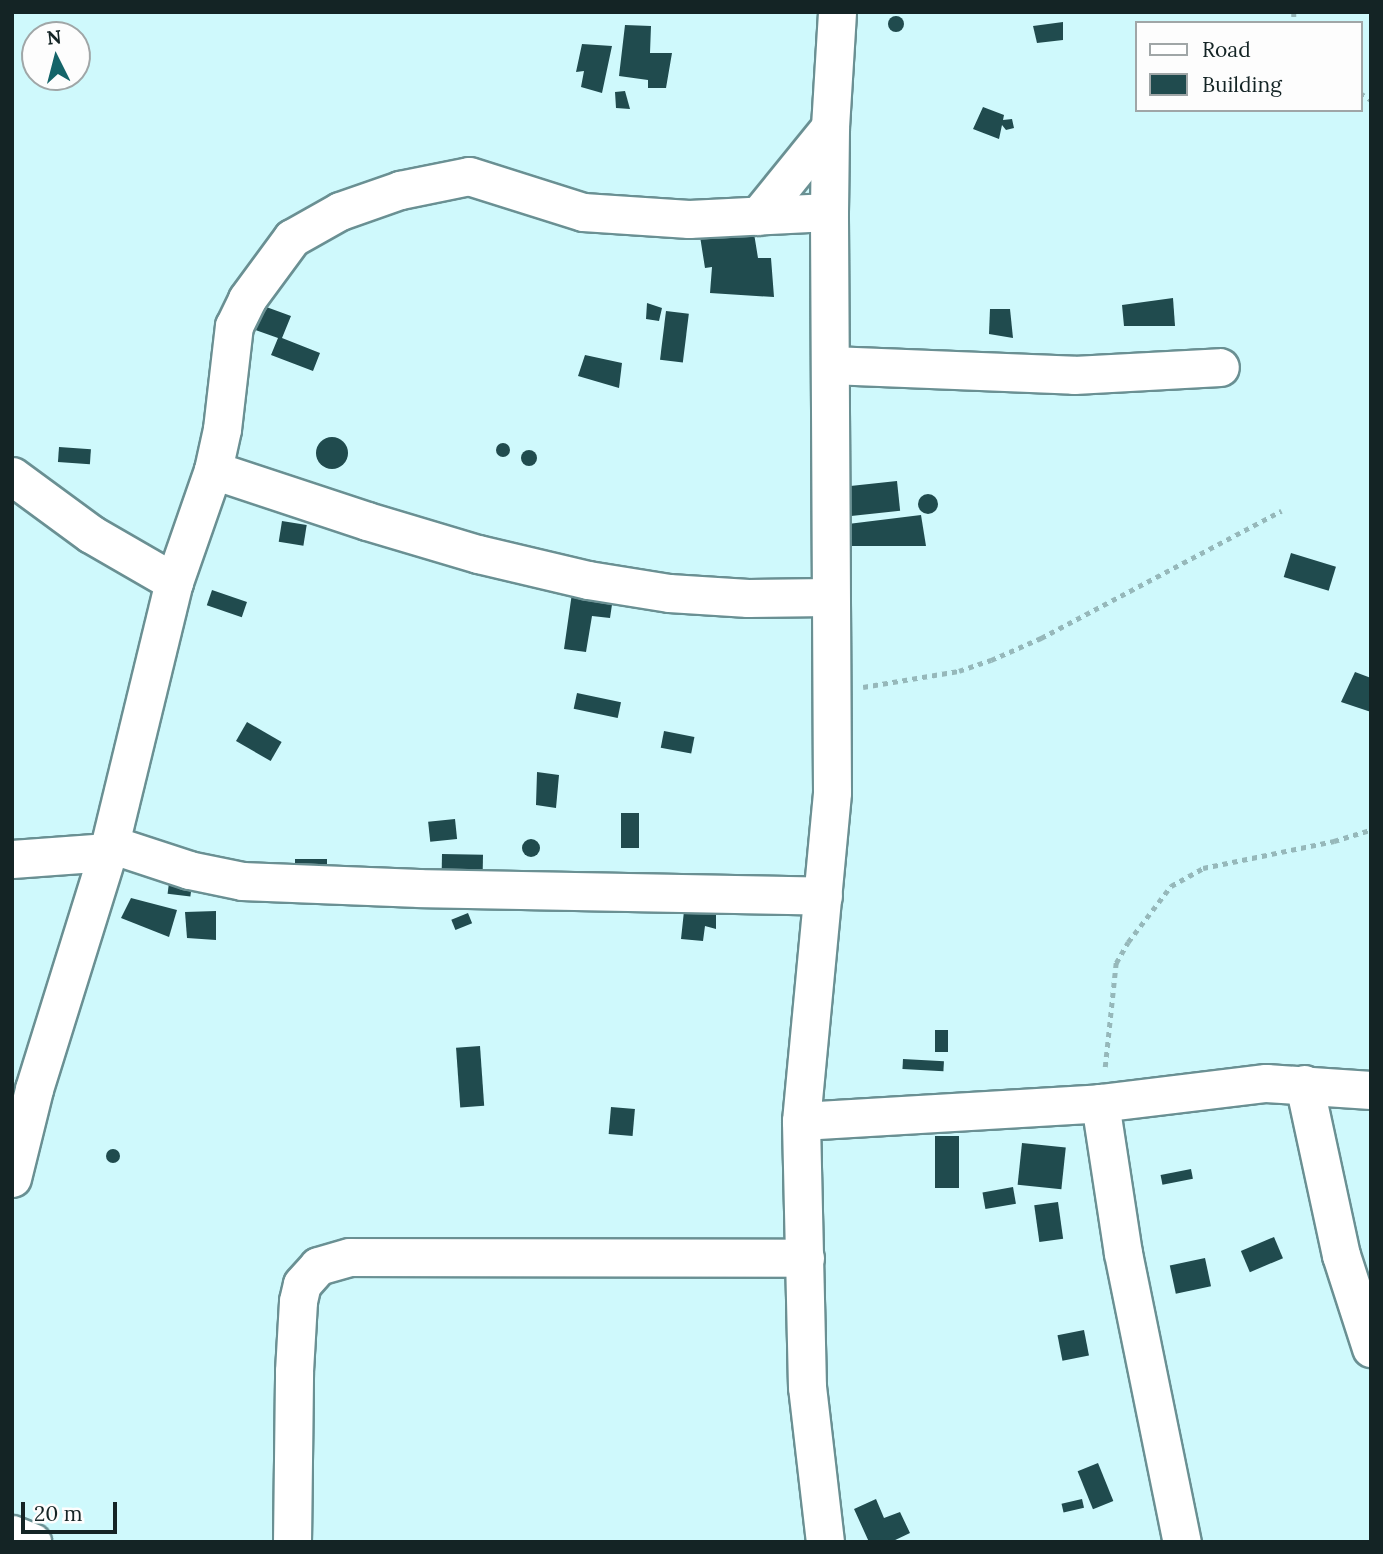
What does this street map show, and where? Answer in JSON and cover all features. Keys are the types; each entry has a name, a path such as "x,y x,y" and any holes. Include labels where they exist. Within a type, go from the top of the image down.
{"street":[{"path":"825,1542 807,1387 802,1121 832,792 829,597 830,127 837,12"},
{"path":"758,216 830,127"},
{"path":"12,1178 34,1089 109,848 174,582 213,470 222,429 234,326 247,299 292,238 340,211 400,190 468,176 583,212 689,219 830,212"},
{"path":"830,365 1074,375 1220,367"},
{"path":"213,470 367,522 478,554 588,580 682,594 748,598 829,597"},
{"path":"12,477 91,534 174,582"},
{"path":"12,859 109,848 242,881 419,888 823,896"},
{"path":"802,1121 1100,1103 1239,1084 1304,1084 1371,1090"},
{"path":"1304,1084 1340,1255 1371,1348"},
{"path":"1100,1103 1123,1253 1182,1542"},
{"path":"292,1542 293,1371 298,1301 302,1284 318,1266 350,1257 805,1258"},
{"path":"12,1534 32,1542"}],"path":[{"path":"831,692 959,671 992,660 1041,638 1281,511"},
{"path":"1100,1103 1116,963 1171,886 1203,868 1334,841 1371,830"}],"building":[{"path":"896,16 902,18 902,30 896,32 890,30 888,24 890,18"},
{"path":"1063,22 1063,40 1037,43 1033,26"},
{"path":"625,25 651,26 650,53 672,53 666,88 648,88 648,80 619,76"},
{"path":"582,44 612,46 602,93 581,87 584,71 576,72"},
{"path":"625,91 630,109 616,108 615,92"},
{"path":"983,107 1004,115 1003,120 1012,119 1014,128 1006,130 1002,125 999,139 973,129"},
{"path":"752,221 758,258 771,258 774,297 710,293 712,267 705,268 699,230"},
{"path":"1173,298 1175,326 1124,326 1122,305"},
{"path":"247,300 291,316 282,338 320,353 313,371 271,355 278,338 238,324"},
{"path":"647,303 662,308 659,321 646,319"},
{"path":"990,309 1010,309 1013,338 989,334"},
{"path":"666,311 689,314 683,362 660,360"},
{"path":"585,355 622,363 619,388 578,376"},
{"path":"332,437 343,442 348,453 343,464 332,469 321,464 316,453 321,442"},
{"path":"500,443 506,443 510,450 506,457 500,457 496,453 496,447"},
{"path":"59,447 91,449 90,464 58,462"},
{"path":"529,450 537,458 529,466 521,458"},
{"path":"897,481 900,511 839,517 836,487"},
{"path":"928,494 935,497 938,504 935,511 928,514 921,511 918,504 921,497"},
{"path":"921,515 926,546 850,546 848,524"},
{"path":"282,521 307,525 303,546 279,542"},
{"path":"1291,553 1336,567 1329,591 1284,577"},
{"path":"212,590 247,602 242,617 207,605"},
{"path":"572,593 613,598 610,618 592,616 586,652 564,649"},
{"path":"1355,672 1371,678 1371,712 1341,702"},
{"path":"577,693 621,702 618,718 574,709"},
{"path":"247,722 282,742 271,761 236,741"},
{"path":"664,731 694,737 691,754 661,748"},
{"path":"537,772 559,775 556,808 536,805"},
{"path":"621,813 639,813 639,848 621,848"},
{"path":"455,819 457,839 430,842 428,822"},
{"path":"531,839 537,842 540,848 537,854 531,857 525,854 522,848 525,842"},
{"path":"442,854 483,855 483,872 442,871"},
{"path":"295,859 327,859 327,876 295,876"},
{"path":"171,866 194,869 190,897 168,894"},
{"path":"131,898 177,910 169,937 121,918"},
{"path":"716,908 716,929 705,926 703,941 681,939 684,911"},
{"path":"216,911 216,940 187,938 185,912"},
{"path":"468,913 472,923 455,930 451,920"},
{"path":"935,1030 948,1030 948,1052 935,1052"},
{"path":"480,1046 484,1106 460,1108 456,1048"},
{"path":"903,1059 944,1061 943,1071 902,1069"},
{"path":"611,1107 635,1109 633,1136 609,1134"},
{"path":"935,1136 959,1136 959,1188 935,1188"},
{"path":"1022,1143 1066,1148 1061,1189 1018,1185"},
{"path":"110,1149 116,1149 120,1156 116,1163 110,1163 106,1159 106,1153"},
{"path":"1191,1169 1193,1179 1162,1185 1161,1175"},
{"path":"1013,1187 1016,1204 985,1209 982,1192"},
{"path":"1058,1202 1063,1239 1039,1242 1034,1205"},
{"path":"1274,1237 1283,1258 1250,1272 1241,1251"},
{"path":"1205,1258 1211,1286 1176,1294 1170,1265"},
{"path":"1084,1330 1089,1356 1062,1361 1057,1335"},
{"path":"1098,1463 1113,1501 1093,1509 1078,1471"},
{"path":"876,1499 884,1518 900,1512 910,1533 891,1542 869,1542 854,1509"},
{"path":"1082,1499 1084,1508 1064,1512 1062,1504"}]}
